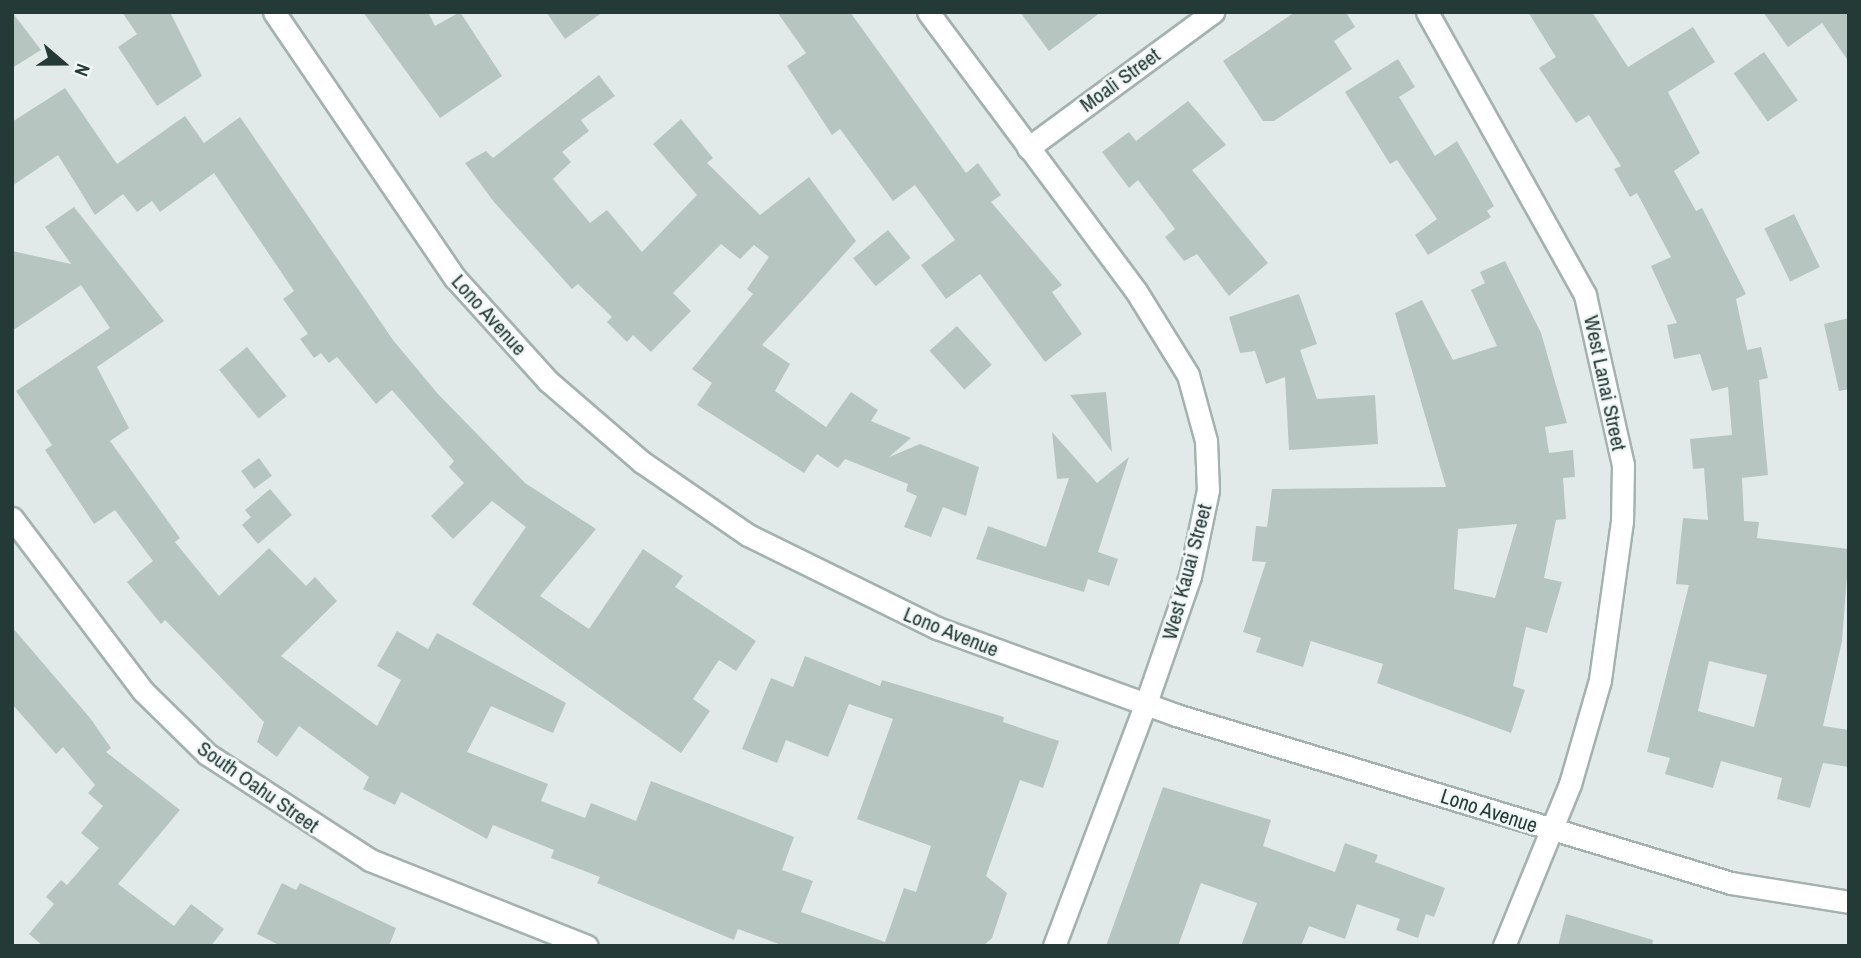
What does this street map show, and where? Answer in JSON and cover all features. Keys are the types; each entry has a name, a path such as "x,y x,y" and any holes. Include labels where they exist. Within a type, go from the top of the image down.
{"street":[{"name":"Lono Avenue","path":"274,12 455,278 548,381 642,462 748,535 855,592 1146,703 1549,830 1731,883 1849,902"},
{"name":"West Kauai Street","path":"928,12 1136,291 1181,364 1206,441 1208,490 1190,576 1146,703 1054,946"},
{"name":"Moali Street","path":"1028,148 1213,12"},
{"name":"West Lanai Street","path":"1427,12 1585,295 1623,465 1622,521 1600,680 1549,830 1504,946"},
{"name":"South Oahu Street","path":"12,518 143,691 207,754 370,860 587,946"}],"building":[{"path":"12,12 41,50 12,68"},
{"path":"122,12 170,12 202,76 157,106 118,47 137,34"},
{"path":"363,12 428,12 435,26 460,12 502,76 440,118"},
{"path":"546,12 603,12 565,39"},
{"path":"777,12 850,12 966,173 978,163 1001,195 991,202 1062,285 1052,292 1082,334 1045,362 980,274 946,299 921,265 955,240 915,185 893,201 840,129 832,135 787,66 806,53"},
{"path":"1020,12 1101,12 1049,51"},
{"path":"1295,12 1346,12 1355,27 1334,41 1352,69 1274,121 1263,121 1223,61"},
{"path":"1528,12 1592,12 1628,67 1693,27 1715,62 1668,92 1700,153 1674,171 1696,211 1702,208 1746,294 1736,299 1747,350 1761,347 1768,378 1759,380 1768,475 1742,478 1744,521 1759,522 1757,538 1849,549 1842,641 1823,726 1849,730 1849,767 1823,763 1810,808 1777,799 1782,778 1721,761 1713,788 1665,774 1670,758 1647,752 1689,585 1676,584 1683,518 1708,520 1704,468 1693,469 1690,439 1732,435 1728,387 1712,391 1700,354 1674,359 1667,325 1677,323 1651,266 1671,257 1637,193 1630,197 1614,169 1621,166 1589,115 1576,123 1539,68 1556,57","holes":["1709,661 1767,675 1754,727 1698,711"]},
{"path":"1763,12 1849,12 1849,62 1822,23 1788,47"},
{"path":"1764,52 1798,100 1768,122 1734,73"},
{"path":"1398,59 1415,87 1399,97 1435,156 1457,141 1494,206 1487,211 1491,217 1428,255 1415,235 1437,219 1397,160 1390,164 1345,92"},
{"path":"599,75 615,96 581,120 589,131 562,152 571,162 553,179 590,223 607,210 642,252 697,195 653,144 681,119 713,158 707,163 760,215 809,177 856,241 762,345 790,364 775,391 826,427 851,392 878,410 871,421 911,438 889,457 920,444 979,467 966,516 943,507 931,537 904,527 917,496 906,491 908,484 845,459 838,468 817,454 804,473 697,405 712,383 692,369 753,294 747,289 769,257 754,245 740,259 721,244 673,293 691,311 651,352 633,335 627,342 607,322 612,317 578,284 572,289 494,202 465,163 486,151 493,158"},
{"path":"65,88 117,164 185,116 204,143 240,117 393,340 438,394 525,483 596,529 540,596 589,629 643,549 683,576 675,587 756,641 736,671 719,660 693,699 710,711 681,753 472,604 526,527 492,501 453,539 431,516 464,483 449,467 454,461 392,390 376,404 337,357 329,363 321,353 314,358 300,339 308,334 283,299 294,291 214,173 160,212 152,201 137,212 123,194 95,215 58,155 12,186 12,122"},
{"path":"1188,101 1226,145 1192,170 1268,263 1229,296 1197,254 1184,261 1165,237 1175,229 1138,180 1129,188 1102,152 1129,132 1136,141"},
{"path":"74,207 164,321 97,367 129,428 110,441 180,538 175,542 219,596 269,548 306,586 315,577 337,601 281,656 377,726 401,680 377,666 397,631 428,649 437,633 566,703 553,733 491,706 467,752 548,784 541,801 585,818 591,803 636,821 651,781 794,837 782,870 813,881 801,912 885,942 904,888 916,892 931,846 857,819 893,719 849,704 828,757 786,740 777,763 742,749 771,678 793,687 805,656 880,686 882,680 1004,717 1003,722 1059,741 1043,788 1020,780 986,876 1007,893 992,938 983,946 784,946 738,929 734,940 597,883 600,877 551,858 554,850 493,825 487,839 401,792 395,805 363,789 369,777 299,726 277,757 257,742 264,722 165,620 161,624 127,582 153,561 115,510 94,524 45,450 52,445 16,391 110,328 81,285 12,331 12,251 71,264 45,227"},
{"path":"1794,214 1820,267 1790,281 1764,228"},
{"path":"888,230 911,258 876,286 853,258"},
{"path":"1505,261 1541,333 1567,423 1545,427 1549,453 1573,450 1575,477 1563,478 1566,519 1556,520 1544,578 1562,582 1547,633 1526,627 1513,686 1525,690 1511,733 1377,683 1383,664 1311,641 1303,667 1256,652 1261,638 1243,632 1266,562 1252,561 1256,526 1267,527 1272,489 1446,487 1395,313 1422,300 1453,360 1497,346 1471,290 1485,283 1480,272","holes":["1517,524 1495,598 1454,589 1458,529"]},
{"path":"1299,294 1317,344 1300,350 1317,399 1375,395 1378,444 1289,450 1285,377 1266,384 1255,351 1240,353 1229,317"},
{"path":"1849,318 1849,389 1839,391 1824,324"},
{"path":"957,326 992,365 964,389 930,351"},
{"path":"247,347 287,396 259,419 219,370"},
{"path":"1106,392 1112,452 1070,395"},
{"path":"1052,432 1097,483 1129,457 1098,552 1118,559 1109,586 1088,579 1084,592 976,559 988,526 1046,547 1069,478 1057,479"},
{"path":"259,458 272,476 254,489 241,471"},
{"path":"270,489 292,515 258,544 242,525 251,517 245,510"},
{"path":"12,627 90,718 111,748 106,752 180,810 118,884 174,926 191,904 224,929 211,946 43,946 29,934 54,904 46,897 61,880 67,885 99,848 81,833 103,806 88,793 95,785 63,747 56,754 12,704"},
{"path":"1163,787 1271,820 1263,846 1335,872 1345,843 1378,855 1375,862 1445,888 1434,917 1426,914 1418,938 1396,930 1400,919 1357,904 1345,939 1309,926 1301,946 1241,946 1257,903 1201,883 1178,946 1106,946"},
{"path":"282,883 296,890 300,883 396,928 389,946 281,946 257,934"},
{"path":"1566,914 1653,940 1652,946 1558,946"}]}
